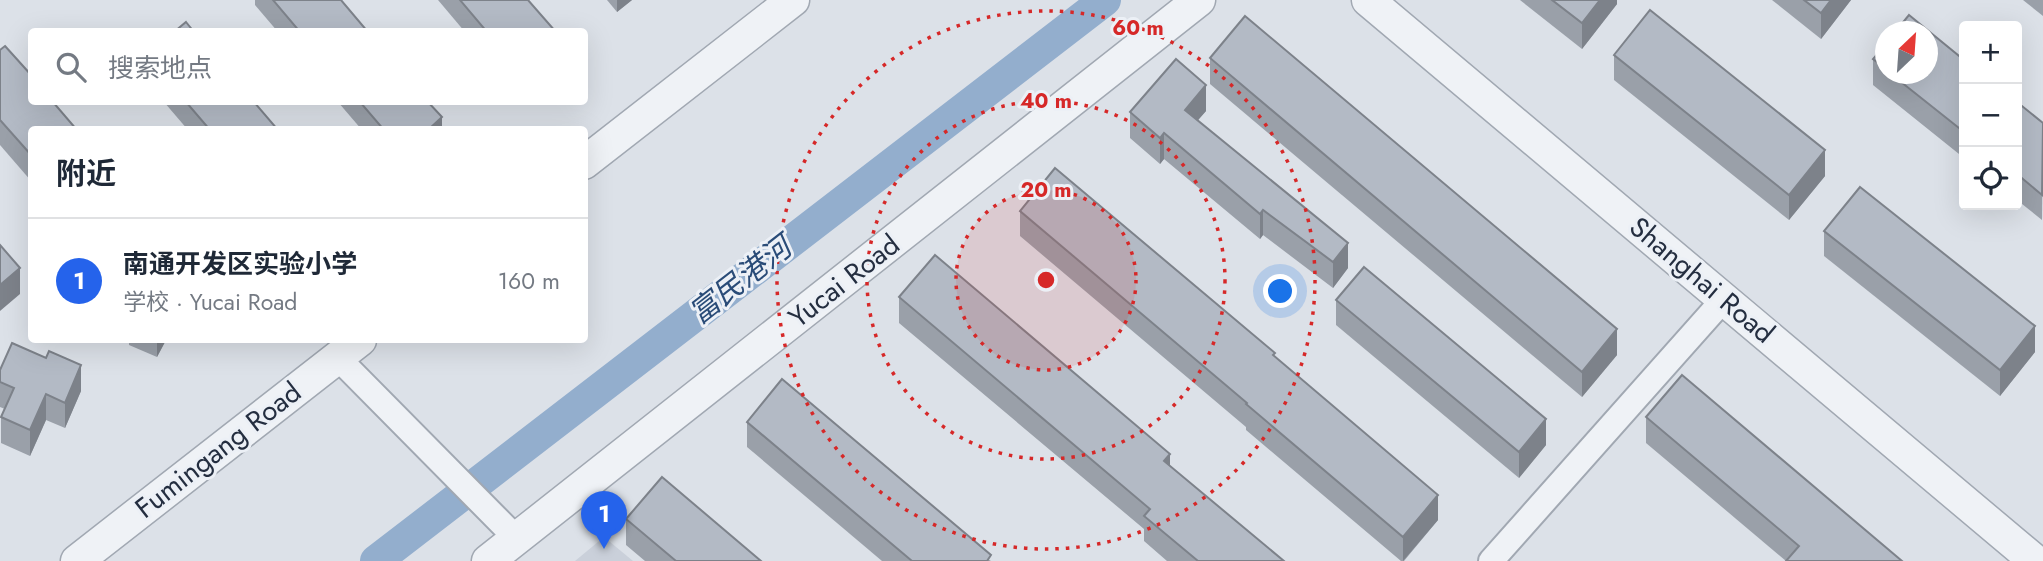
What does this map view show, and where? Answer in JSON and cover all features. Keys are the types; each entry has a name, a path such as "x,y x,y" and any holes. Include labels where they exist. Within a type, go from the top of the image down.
{"street":[{"path":"588,160 793,0"},
{"name":"Yucai Road","path":"488,561 1199,0"},
{"name":"Shanghai Road","path":"1368,0 2035,561"},
{"path":"1491,561 1724,299"},
{"path":"349,348 390,410 516,538"},
{"name":"Fumingang Road","path":"77,561 349,348"}],"shaded area":[{"path":"604,537 633,561 575,561"}],"building":[{"path":"273,0 341,0 365,28 297,28"},
{"path":"460,0 528,0 552,28 484,28"},
{"path":"1552,0 1600,0 1582,23"},
{"path":"1804,0 1831,0 1821,13"},
{"path":"1650,10 1825,150 1789,195 1614,55"},
{"path":"1909,15 1916,21 1904,21"},
{"path":"1245,16 1617,329 1582,372 1210,58"},
{"path":"186,22 191,28 179,28"},
{"path":"1938,39 1959,56 1959,128 1904,84 1938,84"},
{"path":"5,46 28,72 28,105 56,105 74,126 28,126 28,152 0,120 0,50"},
{"path":"1176,59 1206,85 1185,110 1348,243 1333,262 1263,210 1260,214 1164,133 1160,138 1130,112"},
{"path":"189,105 257,105 275,126 207,126"},
{"path":"363,105 431,105 442,117 432,126 381,126"},
{"path":"2022,106 2043,123 2042,195 2022,178"},
{"path":"1055,168 1275,353 1273,355 1438,495 1403,537 1020,211"},
{"path":"1860,187 2035,326 2000,370 1824,231"},
{"path":"0,245 20,268 0,285"},
{"path":"935,255 1170,454 1164,461 1284,561 1198,561 1144,516 1150,509 899,297"},
{"path":"1364,267 1546,419 1519,452 1336,300"},
{"path":"12,343 46,358 49,351 81,365 65,403 46,394 30,430 1,417 14,388 0,382 0,370"},
{"path":"1682,375 1902,561 1786,561 1799,546 1646,417"},
{"path":"782,379 991,555 987,561 912,561 747,422"},
{"path":"662,477 761,561 676,561 626,519"}],"waterway":[{"name":"富民港河","path":"376,561 1105,0"}],"place":[{"name":"南通开发区实验小学","path":"604,549"}]}
